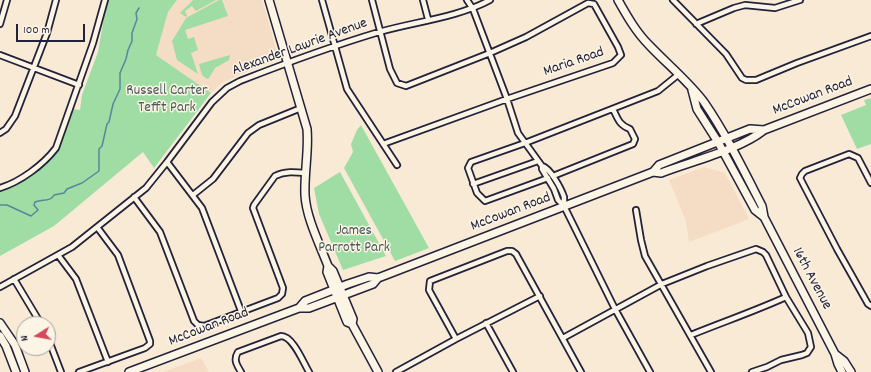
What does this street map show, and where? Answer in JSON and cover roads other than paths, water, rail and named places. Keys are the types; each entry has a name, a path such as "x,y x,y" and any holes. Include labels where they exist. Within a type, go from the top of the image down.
{"main road":[{"path":"269,0 301,108 307,135 305,194 307,209 328,266 333,271 339,297 353,319 352,324 378,372"},
{"name":"16th Avenue","path":"618,0 637,32 679,74 703,102 726,138 762,206 764,217 835,354 842,372"},
{"name":"16th Avenue","path":"691,88 697,109 723,150 755,210 764,217"},
{"name":"McCowan Road","path":"299,308 305,301 368,277 378,278 653,172 661,173 731,148 754,138 764,130 871,89"},
{"name":"McCowan Road","path":"653,172 659,165 726,138 750,129 764,130"},
{"name":"McCowan Road","path":"129,372 299,308 309,308 339,297 373,284 378,278"},
{"path":"0,324 15,345 26,372"},
{"path":"0,336 6,346 16,372"},
{"name":"16th Avenue","path":"835,354 844,361 851,372"}],"street":[{"path":"0,24 7,0"},
{"path":"0,133 6,129 15,116 47,33 56,0"},
{"path":"0,188 21,179 43,162 52,153 59,141 93,43 105,0"},
{"path":"322,0 347,89 397,165"},
{"name":"Maria Road","path":"372,0 390,70 397,83 406,86 490,53 526,37 588,3 594,4 621,55 613,63 507,99 383,144"},
{"path":"423,0 428,20"},
{"path":"467,0 473,9 490,53 518,133 542,166 546,167 564,198 564,206 615,309 650,372"},
{"name":"Alexander Lawrie Avenue","path":"0,287 72,247 149,185 212,102 223,91 240,81 335,45 473,9 490,0"},
{"path":"673,0 726,54 742,78 751,80 756,80 797,63 871,36"},
{"path":"696,24 745,5 775,8 800,0"},
{"path":"0,55 79,85"},
{"path":"613,109 623,127 630,130 635,139 633,144 551,177 485,201 477,193 468,168 471,162 525,143 658,91 679,74"},
{"path":"193,195 213,179 254,127 301,108"},
{"path":"871,183 858,158 849,154 805,171 800,178 837,249 868,304 871,306"},
{"path":"473,184 538,160"},
{"path":"167,162 202,208 242,311"},
{"path":"134,197 160,232 196,323 204,326 278,298 282,294 283,291 253,208 275,176 285,172 306,174"},
{"path":"636,210 643,249 711,372"},
{"path":"79,372 148,347 150,341 118,255 97,227"},
{"path":"563,338 662,284 756,249 766,255 786,297 808,333 811,347 802,355 781,360 752,372"},
{"path":"456,339 429,290 429,284 433,279 510,250 516,254 581,372"},
{"path":"58,255 76,279 108,362"},
{"path":"14,279 36,316"},
{"path":"396,372 486,323 540,296"},
{"path":"691,335 747,312 758,310 786,297"},
{"path":"486,323 513,372"},
{"path":"241,372 235,362 238,352 285,336 290,339 309,372"},
{"path":"55,356 61,372"}],"waterway":[{"path":"0,205 7,205 31,216 38,210 34,205 35,202 49,200 54,195 64,193 67,189 82,183 99,171 99,149 102,146 113,104 120,89 120,73 132,41 132,33 137,19 136,13 139,8"}],"park label":[{"name":"Russell Carter Tefft Park","path":"167,100"},
{"name":"James Parrott Park","path":"354,240"}]}
